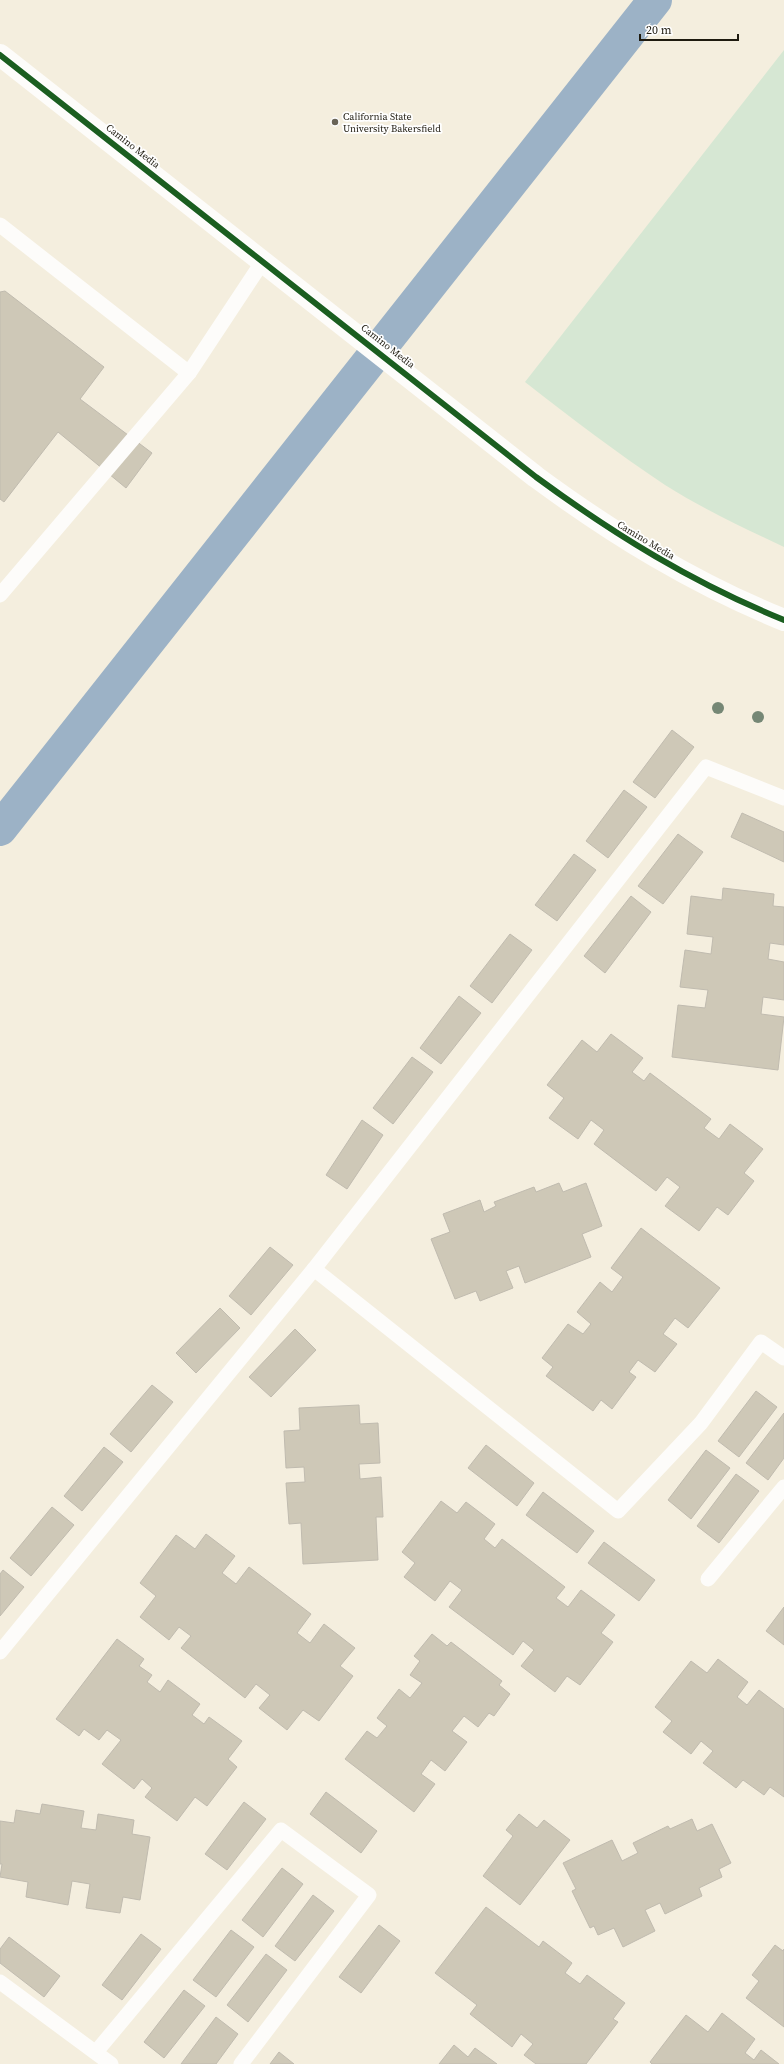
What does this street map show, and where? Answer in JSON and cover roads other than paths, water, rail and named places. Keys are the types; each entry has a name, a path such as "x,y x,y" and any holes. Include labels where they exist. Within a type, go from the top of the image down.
{"street":[{"name":"Camino Media","path":"0,55 411,377 536,477 594,519 669,566 748,606 784,620"}],"lane":[{"path":"0,225 189,373"},
{"path":"0,594 189,373 263,261"},
{"path":"0,1652 314,1269 706,767 784,798"},
{"path":"314,1269 618,1510 701,1423 761,1342 784,1358"},
{"path":"708,1580 784,1487"},
{"path":"96,2052 281,1830 369,1895 241,2064"},
{"path":"0,1982 111,2064"}],"waterway":[{"path":"0,829 655,0"}],"place":[{"name":"California State University Bakersfield","path":"335,122"}]}
